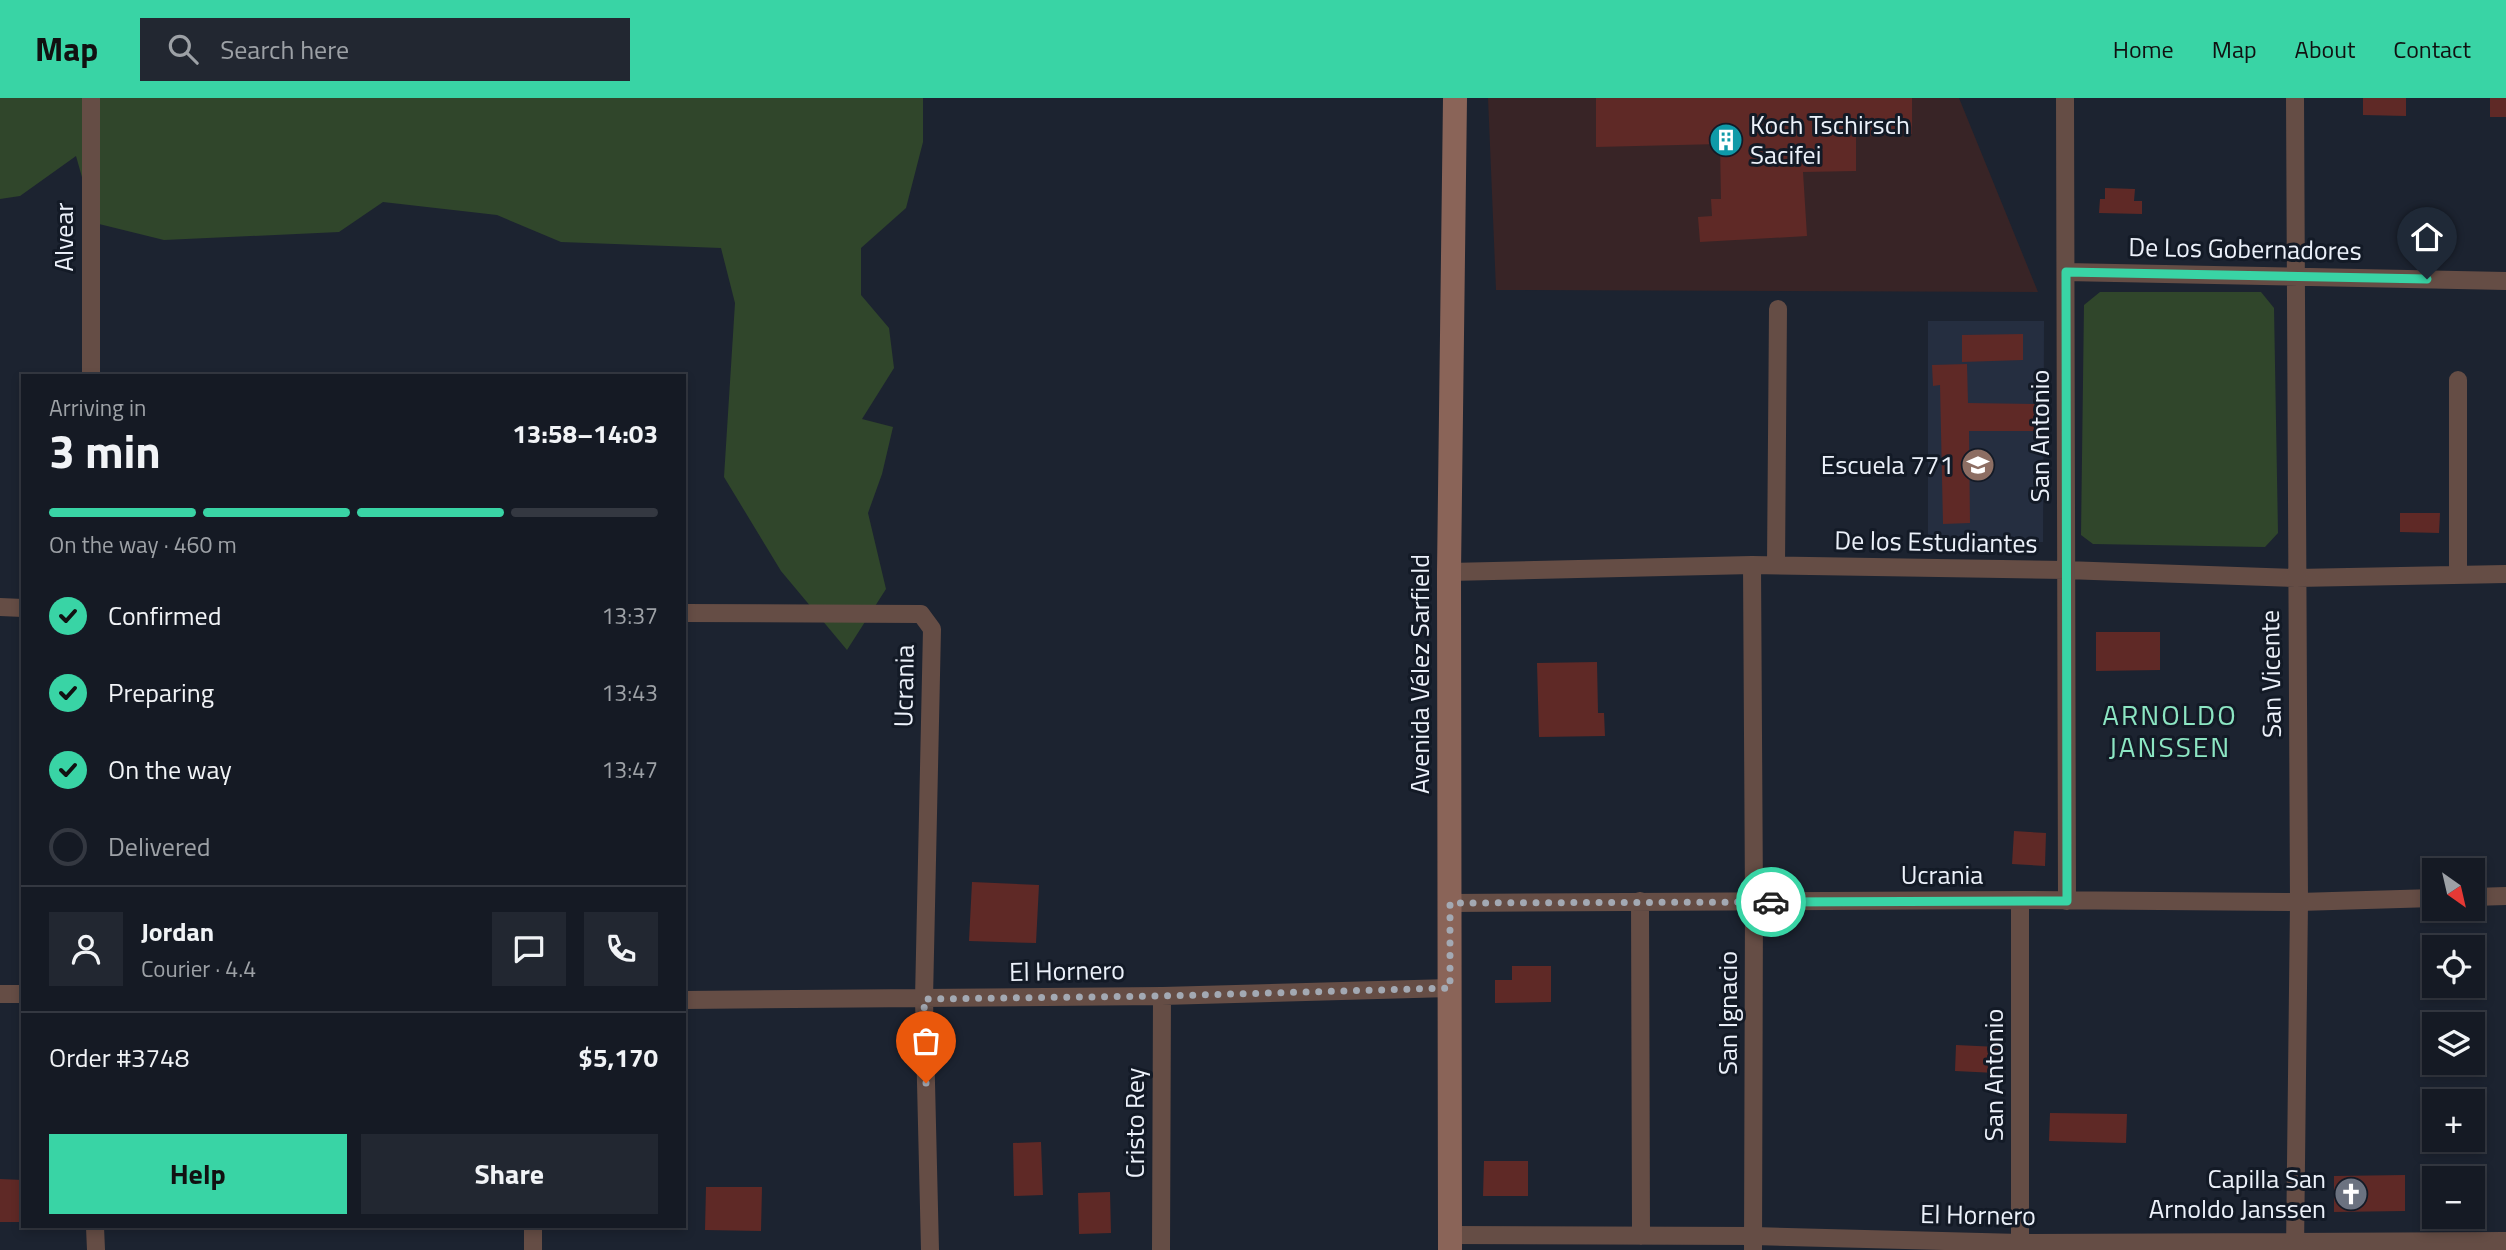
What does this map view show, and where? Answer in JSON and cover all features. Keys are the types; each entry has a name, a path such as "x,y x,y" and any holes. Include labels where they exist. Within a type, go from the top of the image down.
{"main road":[{"name":"Avenida Vélez Sarfield","path":"1450,1242 1449,572 1455,98"}],"street":[{"name":"Alvear","path":"91,98 91,374"},
{"name":"San Antonio","path":"2065,98 2067,901"},
{"name":"San Vicente","path":"2295,98 2300,902 2295,1245"},
{"name":"De Los Gobernadores","path":"2066,272 2506,281"},
{"path":"1776,565 1778,309"},
{"path":"2458,380 2458,575"},
{"name":"San Ignacio","path":"1752,565 1755,902 1753,1243"},
{"name":"De los Estudiantes","path":"1449,572 1776,565 2066,570 2296,578 2506,574"},
{"path":"0,607 21,608"},
{"name":"Ucrania","path":"686,613 920,614 932,629 924,999"},
{"path":"2485,897 2506,897"},
{"name":"Ucrania","path":"1450,903 2020,900 2300,902 2422,898"},
{"name":"San Antonio","path":"2020,900 2020,1246"},
{"path":"1640,901 1641,1236"},
{"name":"El Hornero","path":"686,1000 1162,996 1450,988"},
{"path":"0,994 21,994"},
{"name":"Cristo Rey","path":"1161,1250 1162,996"},
{"path":"924,999 930,1250"},
{"path":"95,1228 96,1250"},
{"path":"533,1228 533,1250"},
{"name":"El Hornero","path":"1450,1242 1641,1236 1753,1243 2020,1246 2506,1241"}],"shaded area":[{"path":"1488,98 1959,98 2038,292 1496,290"},
{"path":"1928,321 2044,321 2043,542 1928,542"}],"green space":[{"path":"0,98 923,98 923,142 906,208 861,248 861,295 889,328 894,368 862,419 893,427 882,474 868,513 886,589 847,650 781,571 724,477 735,303 721,248 561,242 497,215 383,202 339,232 164,240 95,223 76,156 20,196 0,199"},
{"path":"2100,292 2261,292 2274,308 2278,533 2265,547 2093,544 2081,535 2084,305"}],"building":[{"name":"Koch Tschirsch Sacifei","path":"1596,98 1912,98 1912,134 1856,136 1856,171 1803,172 1807,236 1700,242 1698,217 1712,216 1711,199 1721,199 1720,144 1596,147"},
{"path":"2363,98 2406,98 2406,116 2363,115"},
{"path":"2490,98 2506,98 2506,117 2490,117"},
{"path":"2105,188 2135,189 2134,201 2142,201 2142,214 2099,213 2100,199 2105,199"},
{"path":"2023,334 2023,360 1962,362 1962,335"},
{"path":"1967,364 1968,403 2035,404 2035,431 1969,431 1970,523 1943,524 1940,385 1933,386 1932,365"},
{"path":"2400,513 2440,513 2439,533 2400,532"},
{"path":"2096,632 2160,632 2160,670 2096,671"},
{"path":"1597,662 1598,713 1604,713 1605,736 1539,737 1537,663"},
{"path":"2014,831 2046,833 2045,866 2012,864"},
{"path":"972,882 1039,885 1036,943 969,941"},
{"path":"1512,966 1551,966 1551,1002 1495,1003 1495,980 1512,980"},
{"path":"1956,1045 1998,1047 1996,1073 1955,1071"},
{"path":"2050,1113 2127,1114 2126,1143 2049,1141"},
{"path":"1041,1142 1043,1195 1014,1196 1013,1143"},
{"path":"1484,1161 1528,1161 1528,1196 1483,1196"},
{"path":"2405,1175 2405,1211 2334,1212 2334,1176"},
{"path":"0,1179 21,1180 21,1222 0,1222"},
{"path":"706,1187 762,1187 761,1231 705,1230"},
{"path":"1110,1192 1111,1233 1079,1234 1078,1193"}],"way so far":[{"path":"926,1083 924,999 1450,988 1450,903 1771,902"}],"place":[{"name":"Koch Tschirsch Sacifei","path":"1726,140"},
{"name":"Escuela 771","path":"1978,465"},
{"name":"Capilla San Arnoldo Janssen","path":"2351,1194"}],"district":[{"name":"ARNOLDO JANSSEN","path":"2170,731"}],"route":[{"path":"1771,902 2067,901 2066,272 2427,279"}]}
